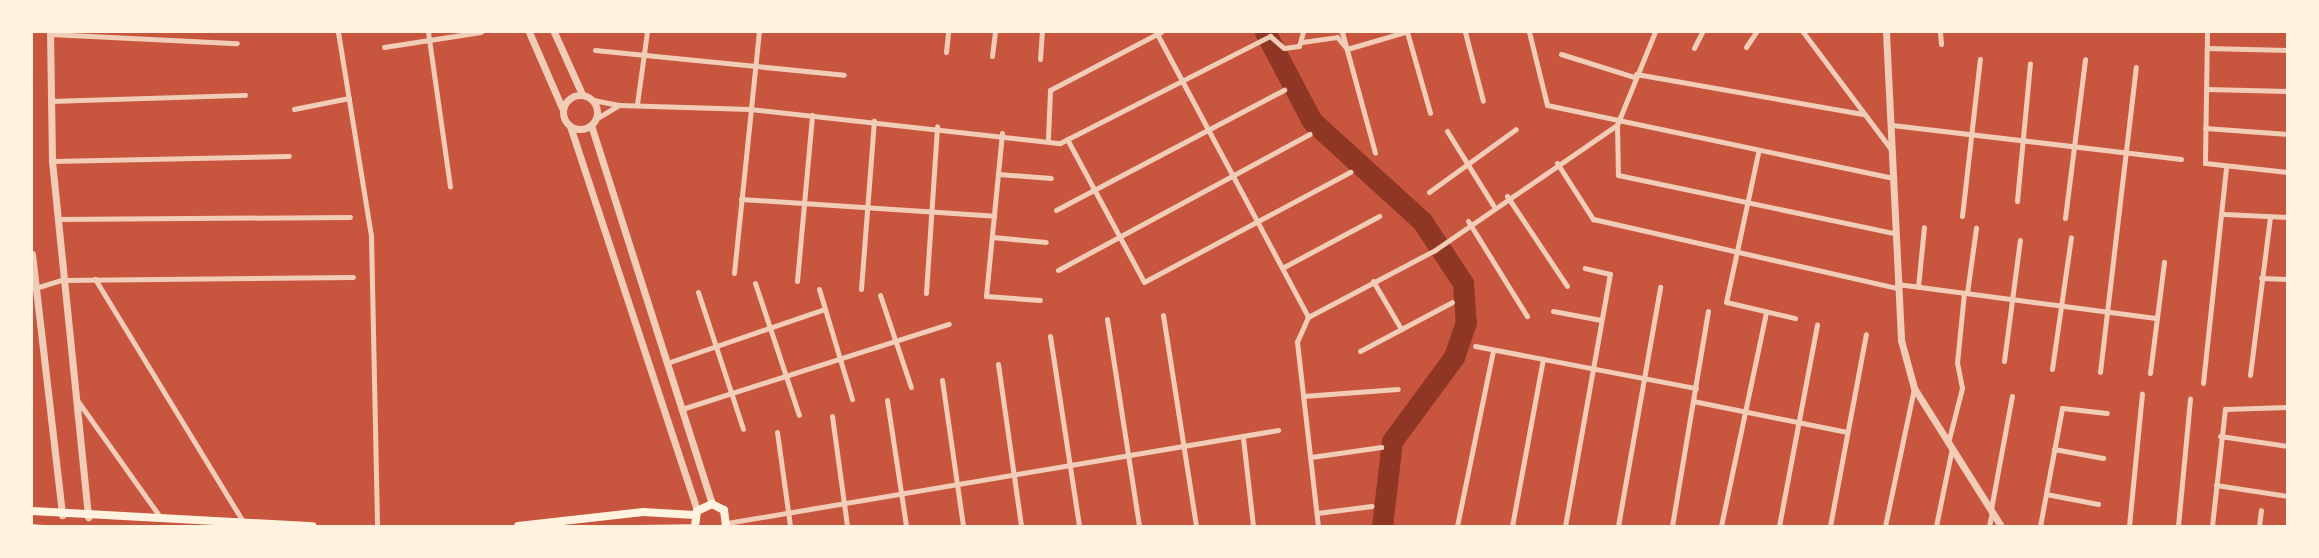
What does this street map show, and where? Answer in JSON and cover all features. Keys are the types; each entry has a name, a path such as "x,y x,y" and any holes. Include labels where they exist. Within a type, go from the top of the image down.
{"main road":[{"path":"518,527 643,512 695,519 712,504 724,510 726,525"},
{"path":"32,511 88,522 162,520 313,527"},
{"path":"62,516 62,527"}],"street":[{"path":"338,32 371,236 377,527"},
{"path":"428,32 450,186"},
{"path":"384,47 481,32"},
{"path":"529,32 570,126 695,519"},
{"path":"554,32 582,94 593,100 619,105 750,109 1067,139 1270,36 1284,48 1338,37 1347,49"},
{"path":"638,104 647,32"},
{"path":"734,273 759,32"},
{"path":"946,52 948,32"},
{"path":"992,56 995,32"},
{"path":"1040,59 1042,32"},
{"path":"1048,138 1050,90 1158,32 1308,317"},
{"path":"1301,44 1303,32"},
{"path":"1342,32 1375,153"},
{"path":"1347,49 1406,32 1430,113"},
{"path":"1465,32 1483,101"},
{"path":"1529,32 1548,106 1617,125 1894,178"},
{"path":"1655,32 1635,75 1617,125 1618,176 1894,233"},
{"path":"1694,48 1702,32"},
{"path":"1746,47 1756,32"},
{"path":"1803,32 1893,151"},
{"path":"1885,527 1914,388 1897,286 1886,32"},
{"path":"1940,32 1941,44"},
{"path":"2207,32 2206,163 2287,172"},
{"path":"88,522 73,394 52,160 50,33 237,43"},
{"path":"2207,48 2287,50"},
{"path":"595,50 844,75"},
{"path":"1561,54 1635,75 1863,114"},
{"path":"1962,216 1980,59"},
{"path":"2065,219 2085,59"},
{"path":"2017,201 2030,64"},
{"path":"2100,372 2136,67"},
{"path":"2206,89 2287,91"},
{"path":"1056,210 1284,90"},
{"path":"562,109 568,99 582,94"},
{"path":"50,101 245,95"},
{"path":"294,109 349,97"},
{"path":"593,100 593,122 712,504"},
{"path":"570,126 593,122 619,105"},
{"path":"797,281 812,115"},
{"path":"861,289 874,120"},
{"path":"1318,527 1297,342 1308,317 1434,250 1468,221 1617,125"},
{"path":"1892,125 2182,159"},
{"path":"926,293 937,126"},
{"path":"2205,128 2287,134"},
{"path":"1429,192 1516,129"},
{"path":"1447,131 1493,205"},
{"path":"1002,133 986,296 1040,300"},
{"path":"1058,270 1310,134"},
{"path":"1067,139 1147,282 1350,172"},
{"path":"1758,153 1734,253 1726,303 1795,318"},
{"path":"52,160 289,156"},
{"path":"1557,163 1592,219 1734,253 1897,286 2156,318"},
{"path":"2203,383 2224,214 2226,167"},
{"path":"998,174 1051,177"},
{"path":"1507,196 1567,286"},
{"path":"741,199 994,216"},
{"path":"2224,214 2287,217"},
{"path":"1284,267 1379,216"},
{"path":"57,219 350,217"},
{"path":"2250,375 2270,217"},
{"path":"1468,221 1527,316"},
{"path":"1917,287 1924,227"},
{"path":"1936,527 1962,385 1956,363 1976,228"},
{"path":"992,237 1046,242"},
{"path":"2052,369 2071,237"},
{"path":"2004,361 2020,240"},
{"path":"32,254 62,516"},
{"path":"2150,373 2164,262"},
{"path":"1565,527 1591,369 1611,274 1585,268"},
{"path":"34,289 62,280 353,277"},
{"path":"2261,278 2287,279"},
{"path":"95,279 244,523"},
{"path":"1373,281 1401,329"},
{"path":"755,282 799,415"},
{"path":"1618,527 1660,287"},
{"path":"819,289 852,400"},
{"path":"698,292 743,429"},
{"path":"880,295 911,387"},
{"path":"1360,351 1452,302"},
{"path":"667,363 825,309"},
{"path":"1672,527 1708,311"},
{"path":"1553,312 1601,320"},
{"path":"1721,527 1766,312"},
{"path":"1163,315 1196,527"},
{"path":"1107,319 1139,527"},
{"path":"682,409 949,324"},
{"path":"1779,527 1817,325"},
{"path":"1830,527 1866,334"},
{"path":"1050,337 1079,527"},
{"path":"1475,346 1696,388"},
{"path":"1457,527 1493,350"},
{"path":"1513,527 1543,359"},
{"path":"998,364 1021,527"},
{"path":"942,380 963,527"},
{"path":"1914,388 2001,527"},
{"path":"1303,396 1398,389"},
{"path":"73,394 162,520"},
{"path":"2129,527 2142,394"},
{"path":"1989,527 2012,396"},
{"path":"2178,527 2190,399"},
{"path":"887,400 906,527"},
{"path":"1693,401 1847,432"},
{"path":"2040,527 2064,406 2107,413"},
{"path":"2212,527 2220,436 2228,407 2287,407"},
{"path":"832,416 847,527"},
{"path":"726,525 1070,469 1278,430"},
{"path":"777,432 790,527"},
{"path":"2220,436 2287,446"},
{"path":"1243,438 1254,527"},
{"path":"1311,457 1381,447"},
{"path":"2054,449 2103,458"},
{"path":"2216,485 2287,496"},
{"path":"2046,494 2098,504"},
{"path":"1317,513 1372,506"},
{"path":"2259,527 2261,510"}],"lane":[{"path":"637,527 695,519"},
{"path":"32,525 44,527"}],"waterway":[{"path":"1265,32 1312,121 1422,221 1463,283 1466,322 1454,357 1392,441 1382,526"}]}
